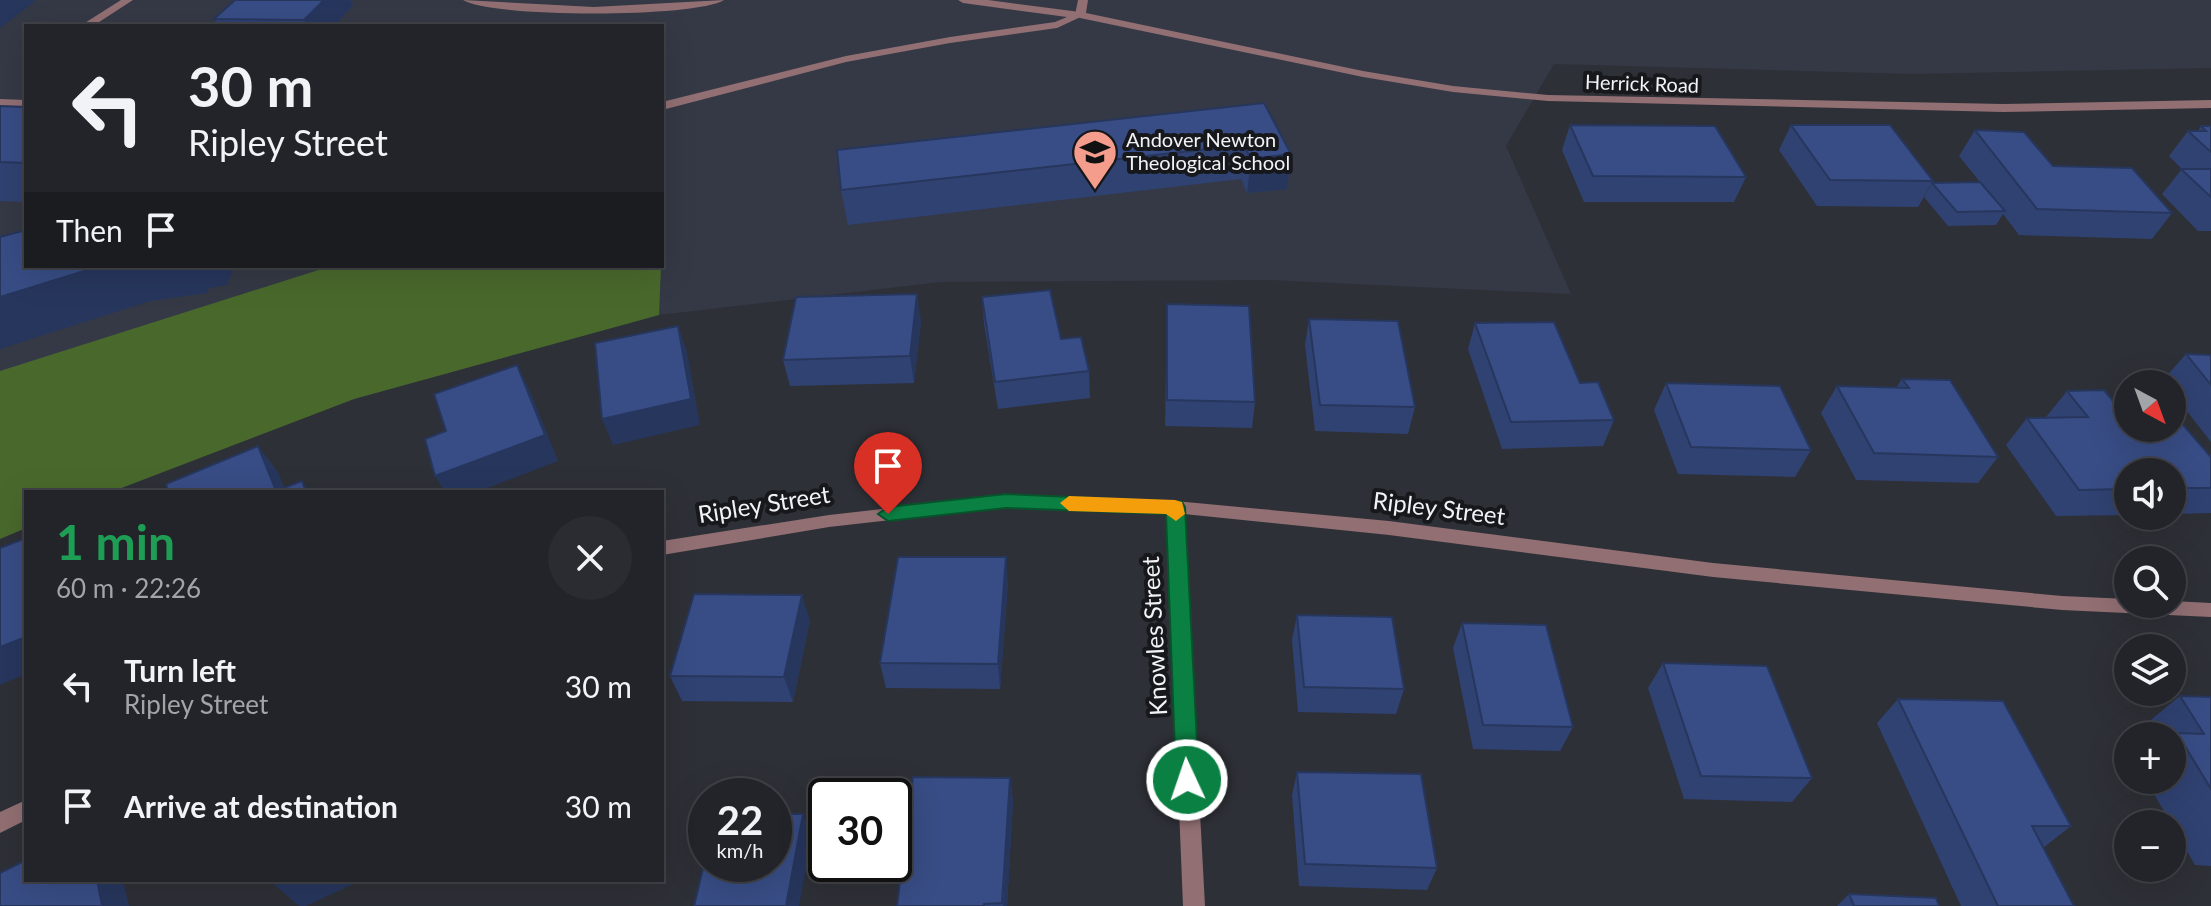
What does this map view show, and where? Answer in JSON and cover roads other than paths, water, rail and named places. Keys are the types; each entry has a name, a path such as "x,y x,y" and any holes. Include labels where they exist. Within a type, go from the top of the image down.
{"street":[{"path":"88,24 128,0"},
{"path":"468,0 525,9 587,12 638,10 719,0"},
{"name":"Herrick Road","path":"963,0 1080,15 1363,74 1453,89 1548,98 2003,108 2211,104"},
{"path":"667,104 846,59 1057,25 1080,15 1083,0"},
{"path":"0,103 24,104"},
{"name":"Ripley Street","path":"664,548 829,521 1006,501 1175,507 1389,528 1713,570 2062,603 2211,610"},
{"name":"Knowles Street","path":"1175,507 1194,906"},
{"path":"0,823 24,810"}],"place":[{"name":"Andover Newton Theological School","path":"1095,191"}]}
